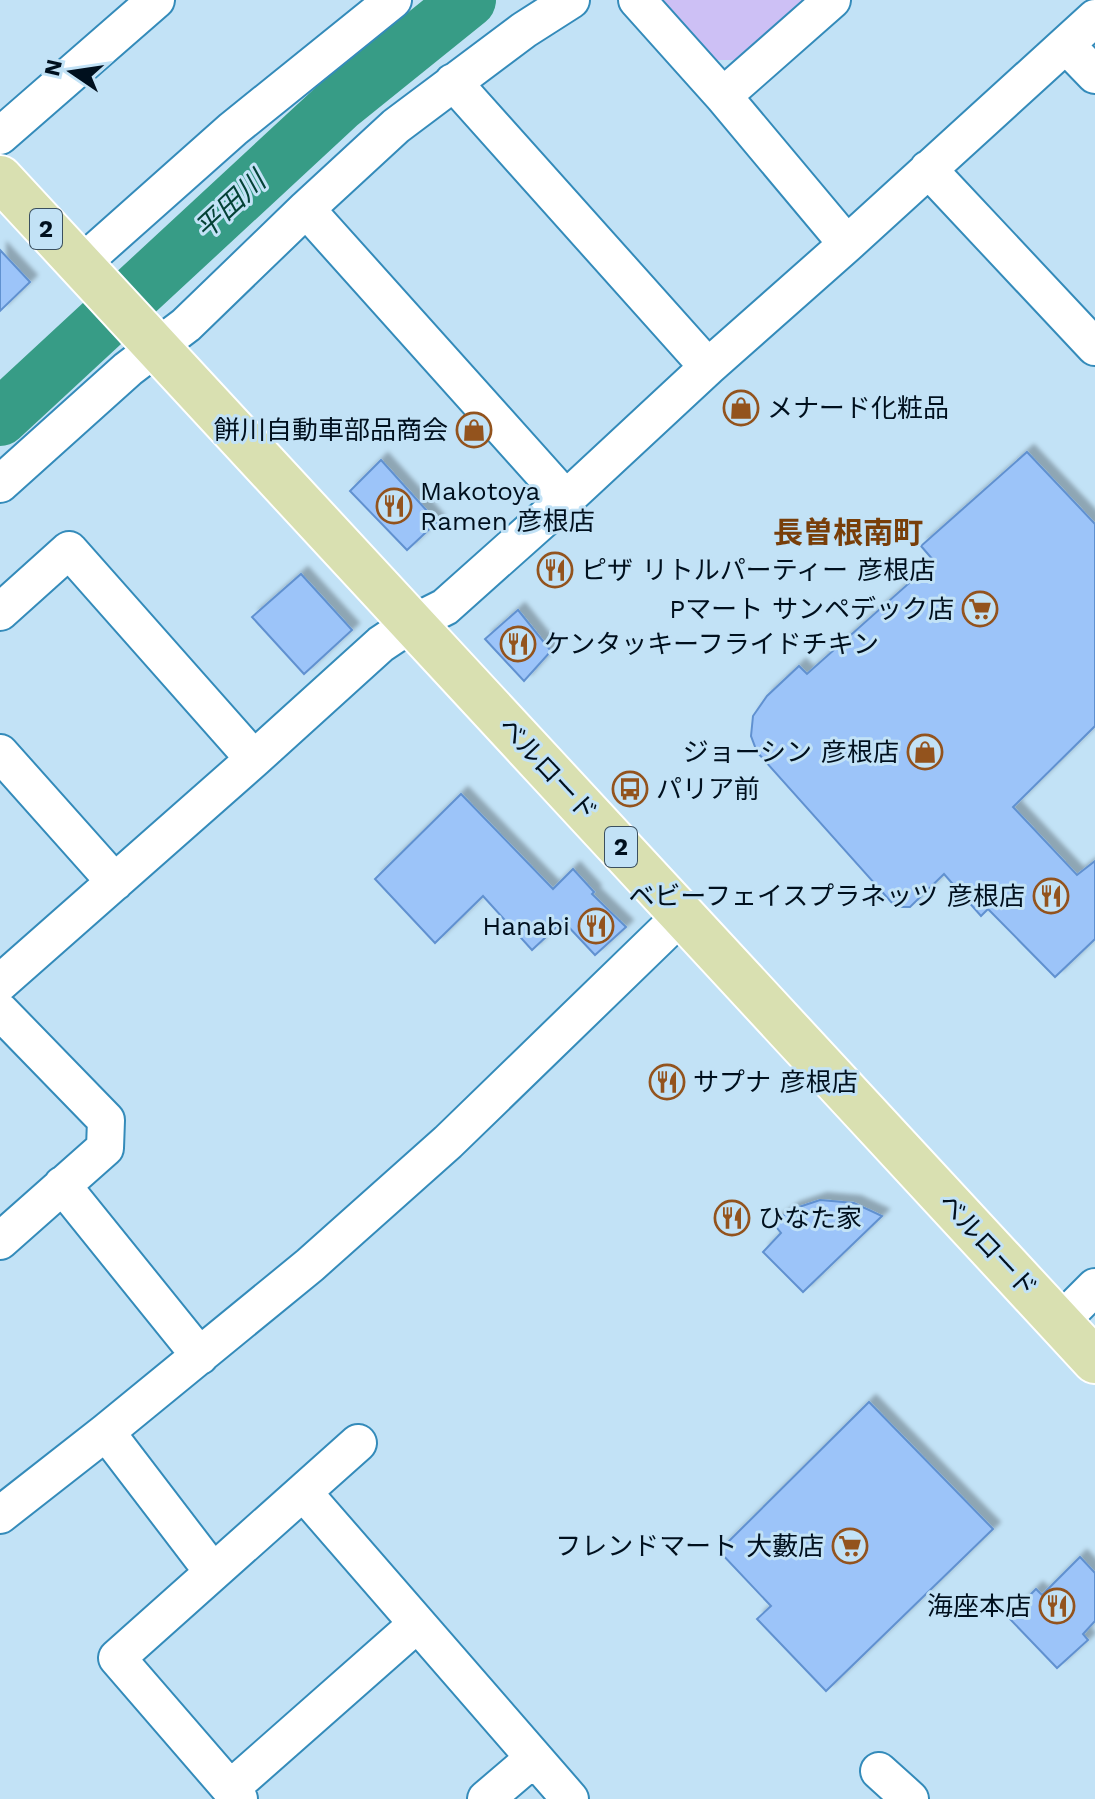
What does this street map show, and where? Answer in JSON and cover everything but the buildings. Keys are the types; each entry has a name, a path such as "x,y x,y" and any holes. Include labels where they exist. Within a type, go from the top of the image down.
{"main road":[{"name":"ベルロード","path":"0,178 1095,1361"}],"street":[{"path":"0,136 156,0"},
{"path":"86,272 233,129 393,0"},
{"path":"0,484 128,369 151,342 186,325 396,126 524,30 571,0"},
{"path":"637,0 723,96 847,244"},
{"path":"723,96 832,0"},
{"path":"0,983 381,644 445,607 1095,18"},
{"path":"1066,45 1095,75"},
{"path":"453,82 708,367"},
{"path":"928,169 1095,347"},
{"path":"306,209 566,499"},
{"path":"0,612 69,550 254,759"},
{"path":"0,753 115,882"},
{"path":"0,1515 310,1265 448,1142 683,914"},
{"path":"0,1011 106,1120 105,1148 0,1241"},
{"path":"62,1185 200,1356"},
{"path":"1060,1322 1095,1287"},
{"path":"106,1432 213,1572"},
{"path":"358,1443 117,1658 234,1794 417,1624"},
{"path":"303,1492 570,1799"},
{"path":"486,1799 534,1758"}],"shaded area":[{"path":"654,0 803,0 734,60 710,60"}],"waterway":[{"name":"平田川","path":"0,418 339,104 468,0"}],"place":[{"name":"メナード化粧品","path":"741,408"},
{"name":"餅川自動車部品商会","path":"474,430"},
{"name":"Makotoya Ramen 彦根店","path":"394,506"},
{"name":"ピザ リトルパーティー 彦根店","path":"555,570"},
{"name":"Pマート サンペデック店","path":"980,609"},
{"name":"ケンタッキーフライドチキン","path":"518,644"},
{"name":"ジョーシン 彦根店","path":"925,752"},
{"name":"パリア前","path":"630,789"},
{"name":"ベビーフェイスプラネッツ 彦根店","path":"1051,896"},
{"name":"Hanabi","path":"596,926"},
{"name":"サプナ 彦根店","path":"667,1082"},
{"name":"ひなた家","path":"732,1218"},
{"name":"フレンドマート 大藪店","path":"850,1546"},
{"name":"海座本店","path":"1057,1606"}],"district":[{"name":"長曽根南町","path":"848,532"}]}
